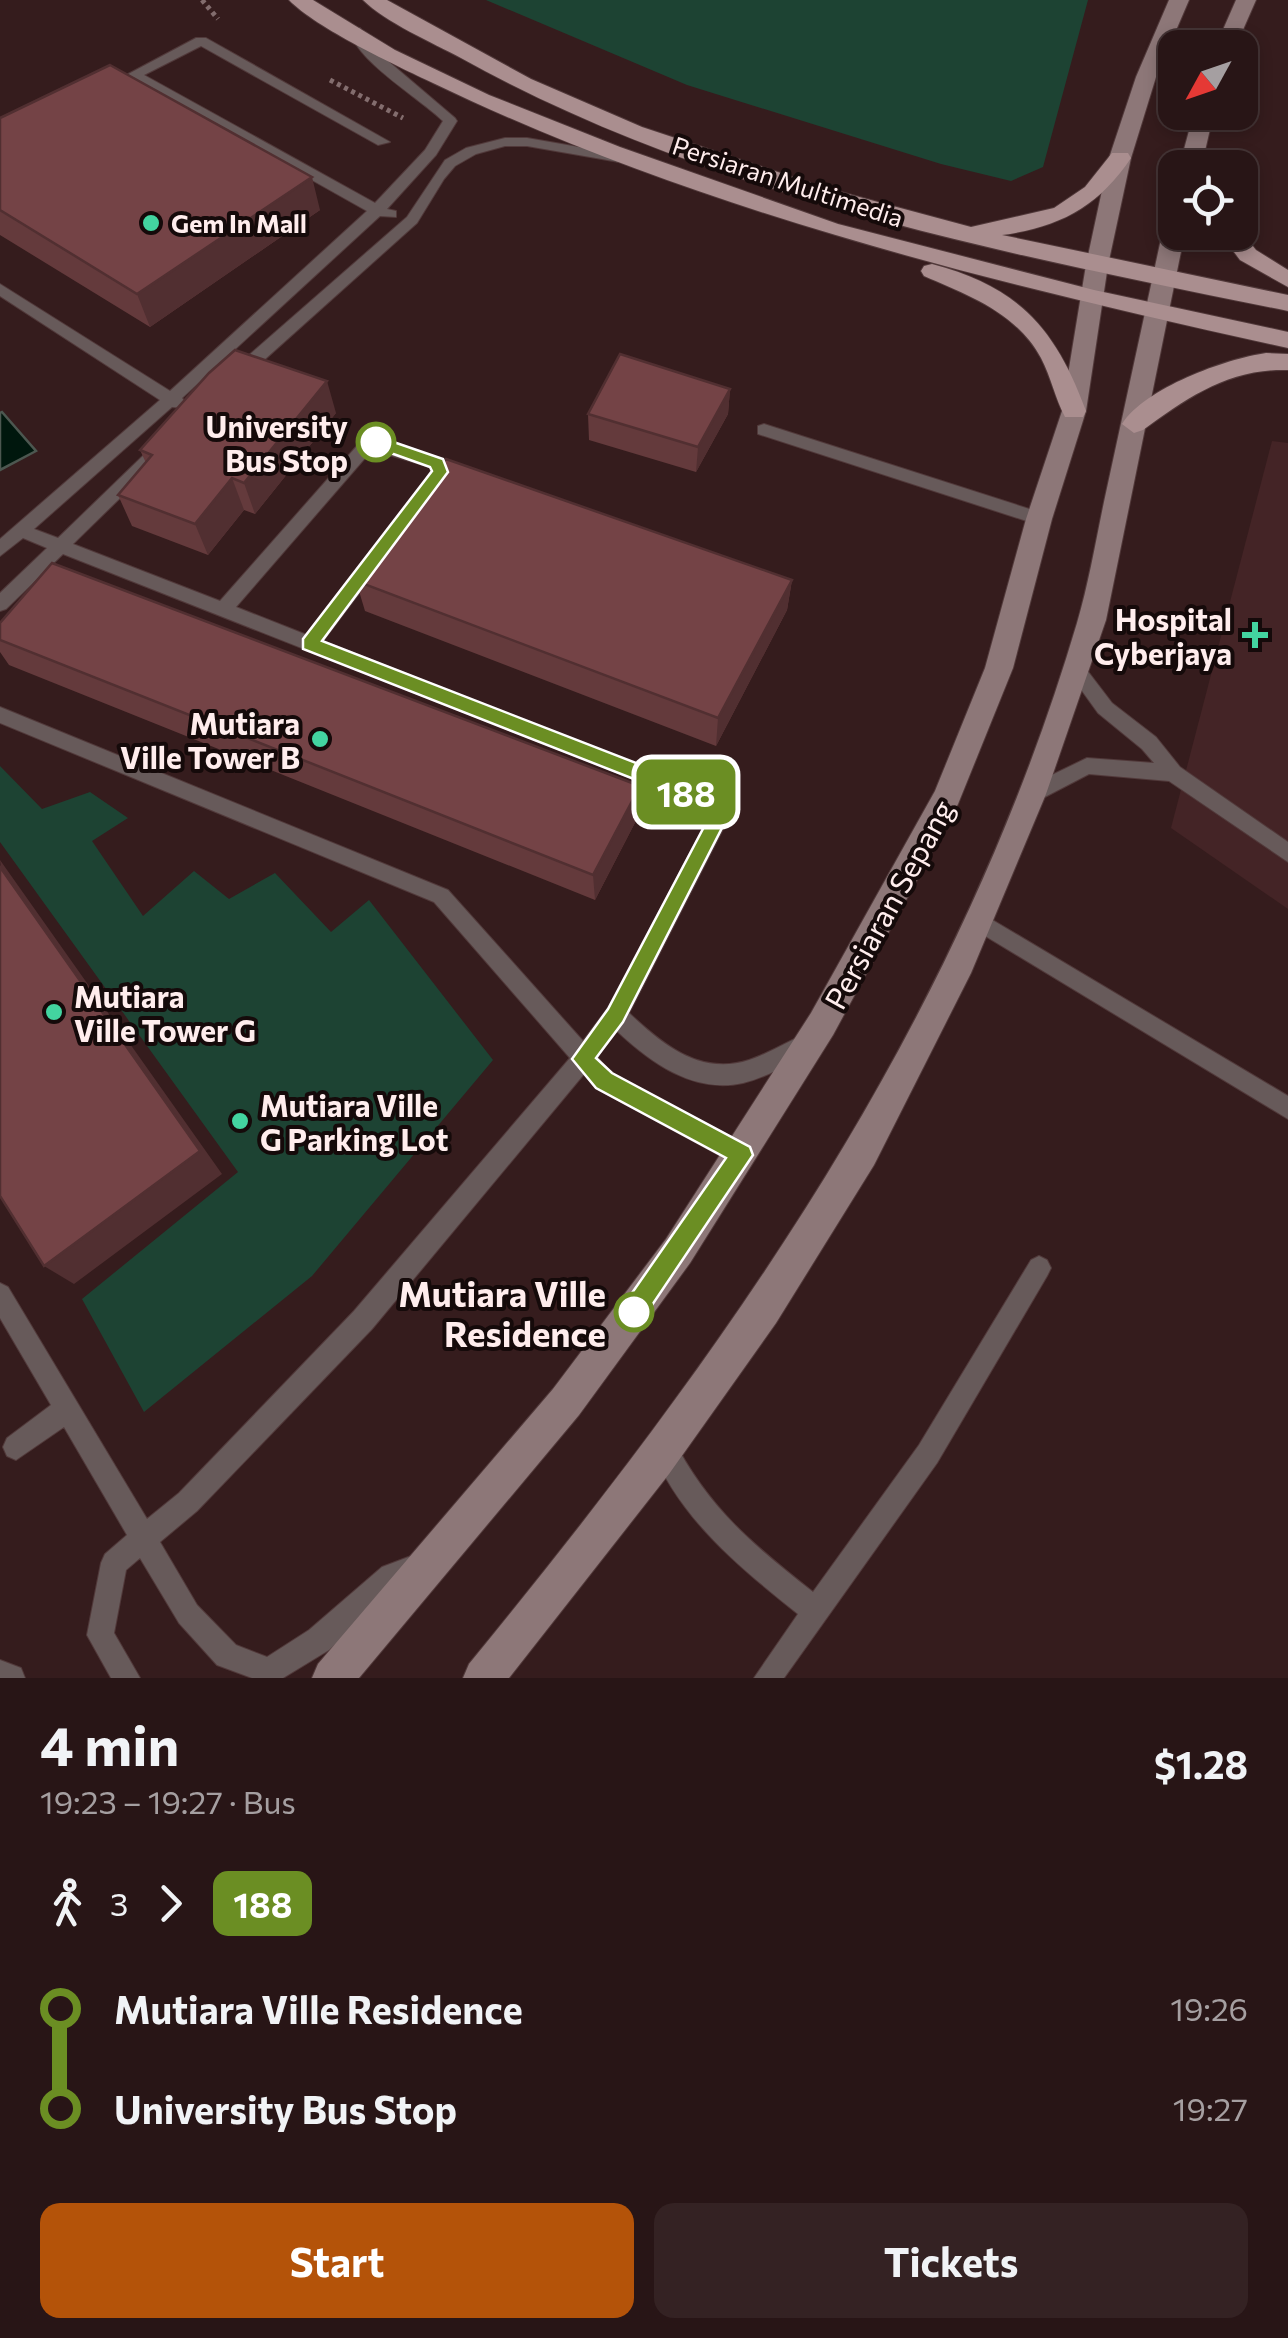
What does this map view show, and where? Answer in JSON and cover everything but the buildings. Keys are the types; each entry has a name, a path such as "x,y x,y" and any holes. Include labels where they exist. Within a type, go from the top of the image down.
{"main road":[{"name":"Persiaran Multimedia","path":"299,0 388,54 482,99 674,174 832,229 1094,298 1288,340"},
{"name":"Persiaran Multimedia","path":"373,0 545,93 732,166 952,230 1097,265 1288,303"},
{"path":"952,230 1030,224 1065,214 1091,199 1120,158"},
{"path":"832,229 1000,300 1036,328 1054,356 1074,411"},
{"path":"1244,250 1288,280"},
{"path":"1134,424 1185,387 1214,372 1273,360 1288,362"}],"street":[{"name":"Persiaran Sepang","path":"332,1678 566,1402 678,1252 812,1041 948,795 999,668 1074,411 1097,265 1120,158 1146,78 1179,0"},
{"path":"1233,30 1246,0"},
{"path":"483,1678 714,1379 823,1216 906,1074 1034,793 1092,620 1169,250"}],"lane":[{"path":"0,549 378,211 444,139 450,121 433,100 373,57 354,31"},
{"path":"100,92 200,41 383,142"},
{"path":"134,75 378,211 412,220"},
{"path":"223,388 412,220 450,164 472,151 506,142 576,148 674,174"},
{"path":"0,290 196,413"},
{"path":"764,430 1040,519"},
{"path":"0,604 170,440"},
{"path":"223,610 370,443 441,467 418,501"},
{"path":"20,530 703,800 716,822 616,1016 582,1059 363,1320 188,1502 114,1563 100,1635 126,1678"},
{"path":"310,644 386,546"},
{"path":"1076,670 1105,708 1149,743 1173,774 1288,852"},
{"path":"0,715 441,896 604,1081 742,1155"},
{"path":"1034,793 1087,766 1173,774"},
{"path":"978,920 1288,1108"},
{"path":"616,1016 657,1055 698,1073 742,1072 812,1041"},
{"path":"768,1678 928,1454 1039,1268"},
{"path":"0,1294 188,1614 227,1655 269,1672 319,1640 391,1576 435,1560"},
{"path":"16,1447 67,1409"},
{"path":"664,1446 682,1487 705,1519 817,1612"},
{"path":"0,1674 10,1678"}],"shaded area":[{"path":"0,413 36,451 0,470"},
{"name":"Hospital Cyberjaya","path":"1272,441 1288,443 1288,909 1171,828"}],"green space":[{"path":"486,0 1088,0 1043,167 1011,181 941,164 687,85"},
{"path":"0,766 42,809 90,792 128,818 92,841 143,916 194,871 229,899 275,873 331,932 369,900 493,1060 312,1276 144,1412 82,1299 238,1172 0,842"}],"bus line":[{"name":"188","path":"376,442 437,463 440,472 310,644 678,788 703,800 716,822 616,1016 582,1059 604,1081 742,1155 634,1312"}],"place":[{"name":"Gem In Mall","path":"151,223"},
{"name":"University Bus Stop","path":"376,442"},
{"name":"Hospital Cyberjaya","path":"1255,635"},
{"name":"Mutiara Ville Tower B","path":"320,739"},
{"name":"Mutiara Ville Tower G","path":"54,1012"},
{"name":"Mutiara Ville G Parking Lot","path":"240,1121"},
{"name":"Mutiara Ville Residence","path":"634,1312"}]}
